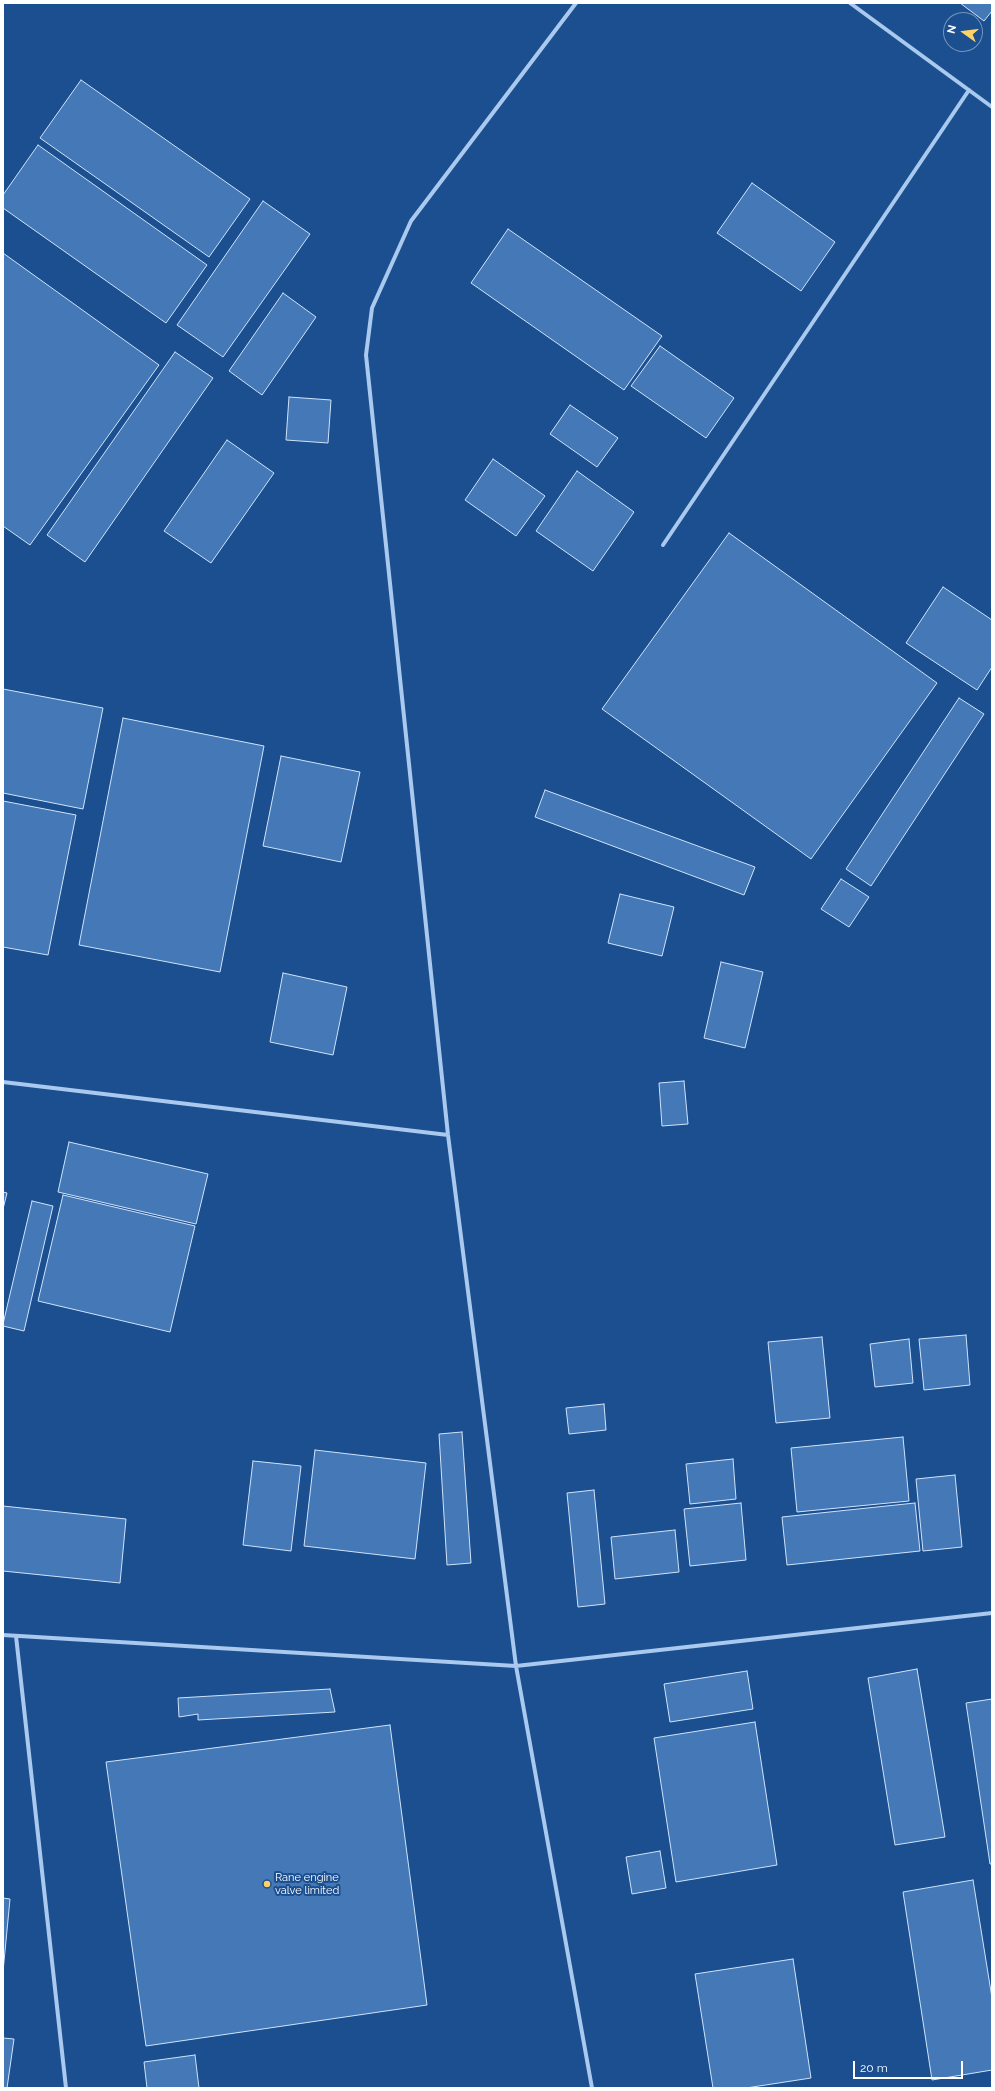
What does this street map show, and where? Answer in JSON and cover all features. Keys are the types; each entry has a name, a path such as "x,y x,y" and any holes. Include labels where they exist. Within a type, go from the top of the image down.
{"street":[{"path":"576,3 411,221 372,308 366,355 448,1135 516,1666 592,2088"},
{"path":"850,3 992,107"},
{"path":"662,545 968,90"},
{"path":"3,1082 448,1135"},
{"path":"3,1635 516,1666 992,1613"},
{"path":"16,1636 66,2088"}],"building":[{"path":"960,3 992,3 992,11 984,21 983,12 972,12"},
{"path":"81,80 250,199 209,257 40,138"},
{"path":"38,145 207,265 166,323 3,208 3,195"},
{"path":"752,183 835,242 801,291 717,233"},
{"path":"263,201 310,234 223,357 177,325"},
{"path":"508,229 662,336 624,390 471,283"},
{"path":"3,253 159,365 30,545 3,526"},
{"path":"283,293 316,317 262,395 229,371"},
{"path":"660,346 734,398 706,438 631,386"},
{"path":"175,352 213,378 85,562 47,535"},
{"path":"289,397 331,400 328,443 286,440"},
{"path":"570,405 618,438 597,467 550,434"},
{"path":"227,440 274,473 211,563 164,531"},
{"path":"493,459 545,496 516,536 465,500"},
{"path":"577,471 634,512 593,571 536,531"},
{"path":"729,533 937,683 811,859 602,709"},
{"path":"943,587 992,620 992,667 977,690 906,643"},
{"path":"3,689 103,708 83,809 3,793"},
{"path":"959,698 984,714 871,886 846,869"},
{"path":"123,718 264,746 220,972 79,945"},
{"path":"281,756 360,772 341,862 263,846"},
{"path":"545,790 755,867 744,895 535,817"},
{"path":"3,801 76,815 48,955 3,947"},
{"path":"841,879 869,897 849,927 821,909"},
{"path":"620,894 674,907 662,956 608,943"},
{"path":"721,962 763,972 745,1048 704,1038"},
{"path":"283,973 347,987 333,1055 270,1042"},
{"path":"684,1081 688,1124 662,1126 659,1083"},
{"path":"69,1142 208,1174 196,1224 58,1192"},
{"path":"3,1192 7,1193 3,1209"},
{"path":"63,1195 195,1226 170,1332 38,1301"},
{"path":"32,1201 53,1206 24,1331 3,1326 3,1324"},
{"path":"966,1335 970,1385 924,1390 919,1339"},
{"path":"822,1337 830,1418 776,1423 768,1342"},
{"path":"909,1339 913,1383 875,1387 870,1344"},
{"path":"604,1404 606,1430 569,1434 566,1408"},
{"path":"462,1432 471,1563 447,1565 439,1434"},
{"path":"903,1437 909,1501 797,1512 791,1448"},
{"path":"315,1450 426,1463 415,1559 304,1546"},
{"path":"733,1459 736,1499 690,1504 686,1464"},
{"path":"253,1461 301,1466 291,1551 243,1545"},
{"path":"955,1475 962,1547 923,1551 916,1479"},
{"path":"594,1490 605,1604 578,1607 567,1493"},
{"path":"741,1503 746,1560 690,1566 684,1509"},
{"path":"915,1503 920,1551 787,1565 782,1517"},
{"path":"3,1506 126,1519 120,1583 3,1571"},
{"path":"675,1530 679,1572 615,1579 611,1537"},
{"path":"917,1669 945,1837 895,1845 868,1678"},
{"path":"747,1671 753,1709 670,1722 664,1684"},
{"path":"330,1689 335,1712 198,1720 198,1714 179,1717 178,1698"},
{"path":"992,1699 992,1864 990,1864 966,1703"},
{"path":"755,1722 777,1865 676,1882 654,1738"},
{"name":"Rane engine valve limited","path":"390,1725 427,2005 146,2046 106,1762"},
{"path":"660,1851 666,1888 632,1894 626,1857"},
{"path":"973,1880 992,1998 992,2070 932,2080 903,1892"},
{"path":"3,1898 10,1899 3,1972"},
{"path":"793,1959 811,2078 746,2088 713,2088 695,1974"},
{"path":"3,2038 14,2039 7,2088 3,2088"},
{"path":"195,2055 199,2088 147,2088 144,2062"}],"place":[{"name":"Rane engine valve limited","path":"267,1884"}]}
